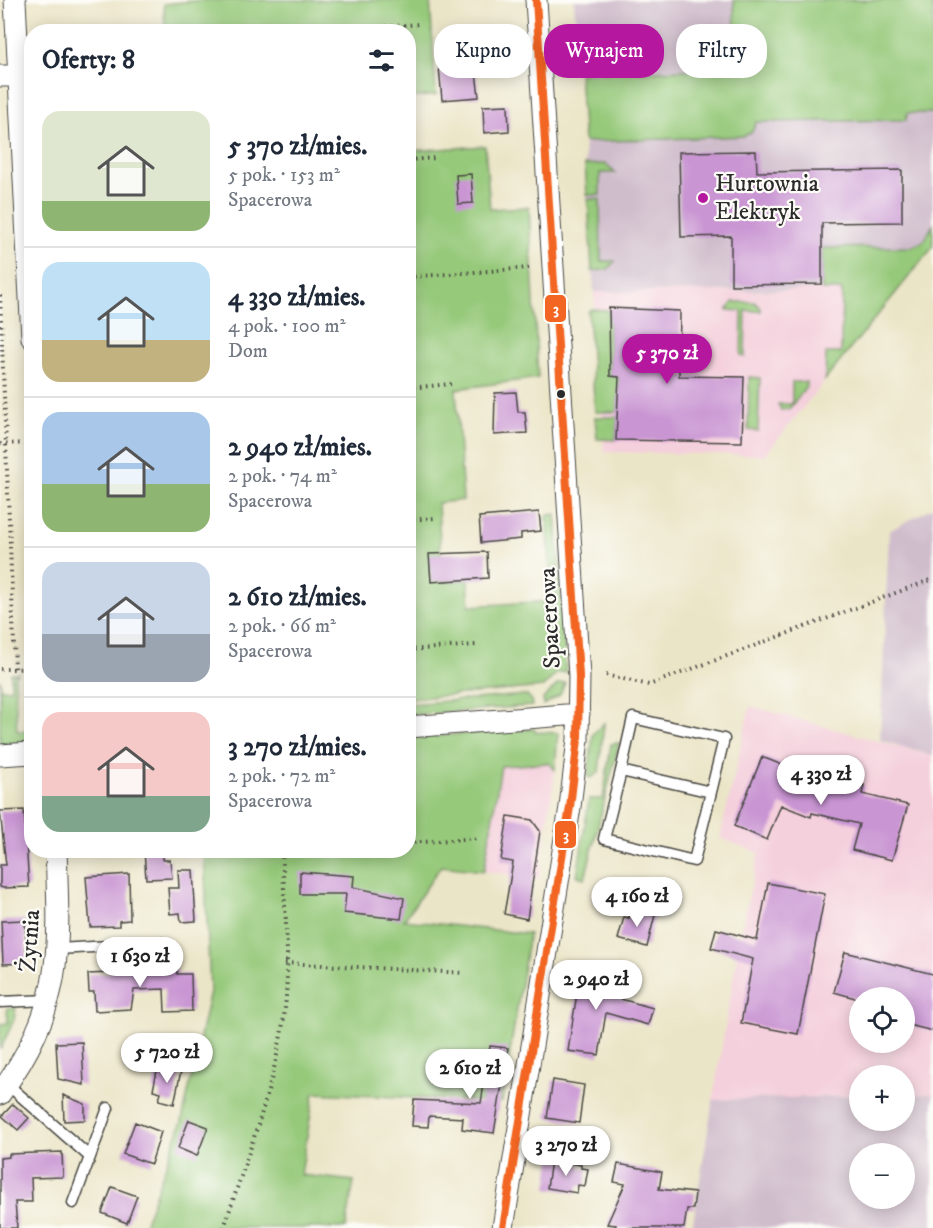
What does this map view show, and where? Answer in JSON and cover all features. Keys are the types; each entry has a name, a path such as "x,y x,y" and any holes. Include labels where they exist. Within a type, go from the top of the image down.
{"street":[{"path":"15,0 9,76 24,247"},
{"name":"Spacerowa","path":"503,1228 570,807 579,714 579,676 536,0"},
{"path":"416,726 579,714"},
{"path":"0,755 24,754"},
{"name":"Żytnia","path":"4,1089 35,1037 49,1000 58,949 56,858"}],"lane":[{"path":"633,718 724,739 711,792 694,861 604,840 633,718"},
{"path":"621,771 711,792"},
{"path":"58,949 162,943"},
{"path":"0,1002 49,1000"},
{"path":"4,1089 90,1157"},
{"path":"73,1203 108,1108"}],"path":[{"path":"416,24 420,24"},
{"path":"416,159 436,158"},
{"path":"416,276 529,268"},
{"path":"0,296 15,669"},
{"path":"416,387 451,384"},
{"path":"0,444 24,443"},
{"path":"416,519 437,518"},
{"path":"606,675 649,684 933,579"},
{"path":"416,649 476,645"},
{"path":"0,669 24,668"},
{"path":"416,842 478,838"},
{"path":"224,1228 274,1070 284,1014 282,858"},
{"path":"285,963 464,973"}],"shaded area":[{"path":"574,0 933,0 933,247 899,289 594,292 579,78 664,78 664,24 576,24"},
{"path":"899,289 765,455 604,452 594,292"},
{"path":"933,507 933,756 880,740 889,531"},
{"path":"750,706 933,756 933,1094 915,1095 915,1065 849,1065 849,1096 713,1100 742,926 759,853 720,838"},
{"path":"549,763 555,770 539,879 484,871 501,765"},
{"path":"933,1094 933,1228 692,1228 713,1100 849,1096 849,1131 915,1131 915,1095"}],"green space":[{"path":"202,0 430,0 436,95 416,97 416,24 165,24 164,4"},
{"path":"734,0 933,0 933,113 907,113 906,120 756,122 752,132 744,136 584,142 579,78 664,78 664,71 676,70 676,78 767,78 767,24 735,24"},
{"path":"485,146 490,209 529,207 538,378 456,389 463,500 438,503 442,582 468,580 470,606 552,601 547,515 556,514 566,672 557,673 543,687 416,698 416,150"},
{"path":"606,164 615,173 600,173 600,195 587,195 585,165"},
{"path":"588,199 600,199 601,261 615,261 607,270 592,271"},
{"path":"933,225 933,247 825,380 826,353 841,353 842,290 822,290 822,248 911,247 923,242"},
{"path":"733,302 754,302 761,308 761,311 746,311 745,357 741,356 742,311 727,310"},
{"path":"591,309 609,310 610,376 619,377 618,412 595,412 588,312"},
{"path":"749,377 760,378 758,431 748,430"},
{"path":"792,382 807,382 807,386 789,409 781,410 778,404 792,404"},
{"path":"595,417 618,417 616,440 597,439"},
{"path":"11,673 19,673 15,675 17,731 24,731 24,747 0,749 0,679 1,689 11,689"},
{"path":"565,683 560,695 544,705 543,699 558,684"},
{"path":"527,695 531,699 532,706 416,714 416,703"},
{"path":"604,723 599,772 591,778 588,776 593,734"},
{"path":"534,729 536,732 558,733 555,770 549,763 501,766 484,871 441,866 404,920 529,934 502,1102 314,1093 301,1175 354,1181 346,1228 143,1228 182,1121 210,991 204,858 416,858 416,737"},
{"path":"619,743 585,878 577,876 589,799 603,799 611,744"},
{"path":"7,1008 16,1008 14,1020 0,1050 0,1024 8,1023"}],"building":[{"path":"440,78 477,78 479,97 442,100"},
{"path":"508,105 509,131 484,133 483,106"},
{"path":"756,151 757,172 902,170 902,222 822,223 822,284 731,285 731,236 681,237 679,152"},
{"path":"471,174 473,203 458,204 456,175"},
{"path":"609,308 680,311 679,376 744,377 742,442 616,440 619,377 610,376"},
{"path":"516,392 518,412 525,412 527,433 494,435 495,393"},
{"path":"539,512 541,531 521,533 521,539 481,543 479,517"},
{"path":"487,552 488,578 431,582 429,554"},
{"path":"762,757 795,770 800,769 864,785 862,794 908,805 892,860 852,850 859,824 812,813 811,817 781,805 767,840 734,826"},
{"path":"24,810 24,858 27,858 29,887 0,887 0,865 6,865 0,811"},
{"path":"508,816 532,820 540,831 527,919 504,914 513,862 501,860"},
{"path":"145,858 170,860 172,878 146,879"},
{"path":"178,870 193,870 196,921 181,922 180,913 170,914 168,888 179,888"},
{"path":"300,872 354,876 353,887 404,898 401,919 344,913 346,894 300,894"},
{"path":"129,874 130,920 119,921 119,926 90,927 86,877"},
{"path":"768,883 825,894 798,1034 741,1023 753,959 711,948 716,929 757,940"},
{"path":"631,909 655,915 647,947 618,939 624,917 629,918"},
{"path":"25,920 27,963 3,964 1,921"},
{"path":"845,952 933,974 933,1031 915,1027 915,987 849,987 849,996 834,992"},
{"path":"109,963 130,963 131,970 177,969 177,974 191,974 192,1011 165,1012 164,989 134,990 131,1009 95,1011 94,992 89,992 88,974 110,973"},
{"path":"570,965 596,968 592,991 653,1008 648,1025 606,1013 599,1055 568,1051 577,993 566,992"},
{"path":"82,1042 84,1085 58,1079 56,1043"},
{"path":"490,1046 508,1048 494,1133 462,1129 463,1118 429,1116 428,1127 412,1126 414,1100 481,1103"},
{"path":"158,1066 181,1071 174,1104 159,1100 161,1092 153,1090"},
{"path":"553,1080 584,1085 579,1123 547,1118"},
{"path":"63,1095 85,1104 85,1120 64,1121"},
{"path":"13,1104 29,1118 18,1130 2,1116"},
{"path":"189,1120 208,1127 197,1156 178,1148"},
{"path":"135,1122 161,1132 151,1164 123,1154"},
{"path":"62,1152 63,1177 31,1178 32,1202 15,1202 17,1228 0,1228 0,1158 9,1157 9,1154"},
{"path":"551,1160 581,1165 581,1168 588,1169 585,1186 578,1185 577,1193 547,1188"},
{"path":"618,1164 662,1172 659,1189 695,1193 693,1209 687,1209 684,1228 615,1228 616,1225 607,1224 625,1184 614,1182"},
{"path":"112,1187 137,1196 127,1223 102,1213"}],"transit line":[{"name":"3","path":"503,1228 570,807 578,739 579,676 536,0"}],"place":[{"name":"Hurtownia Elektryk","path":"703,198"}]}
